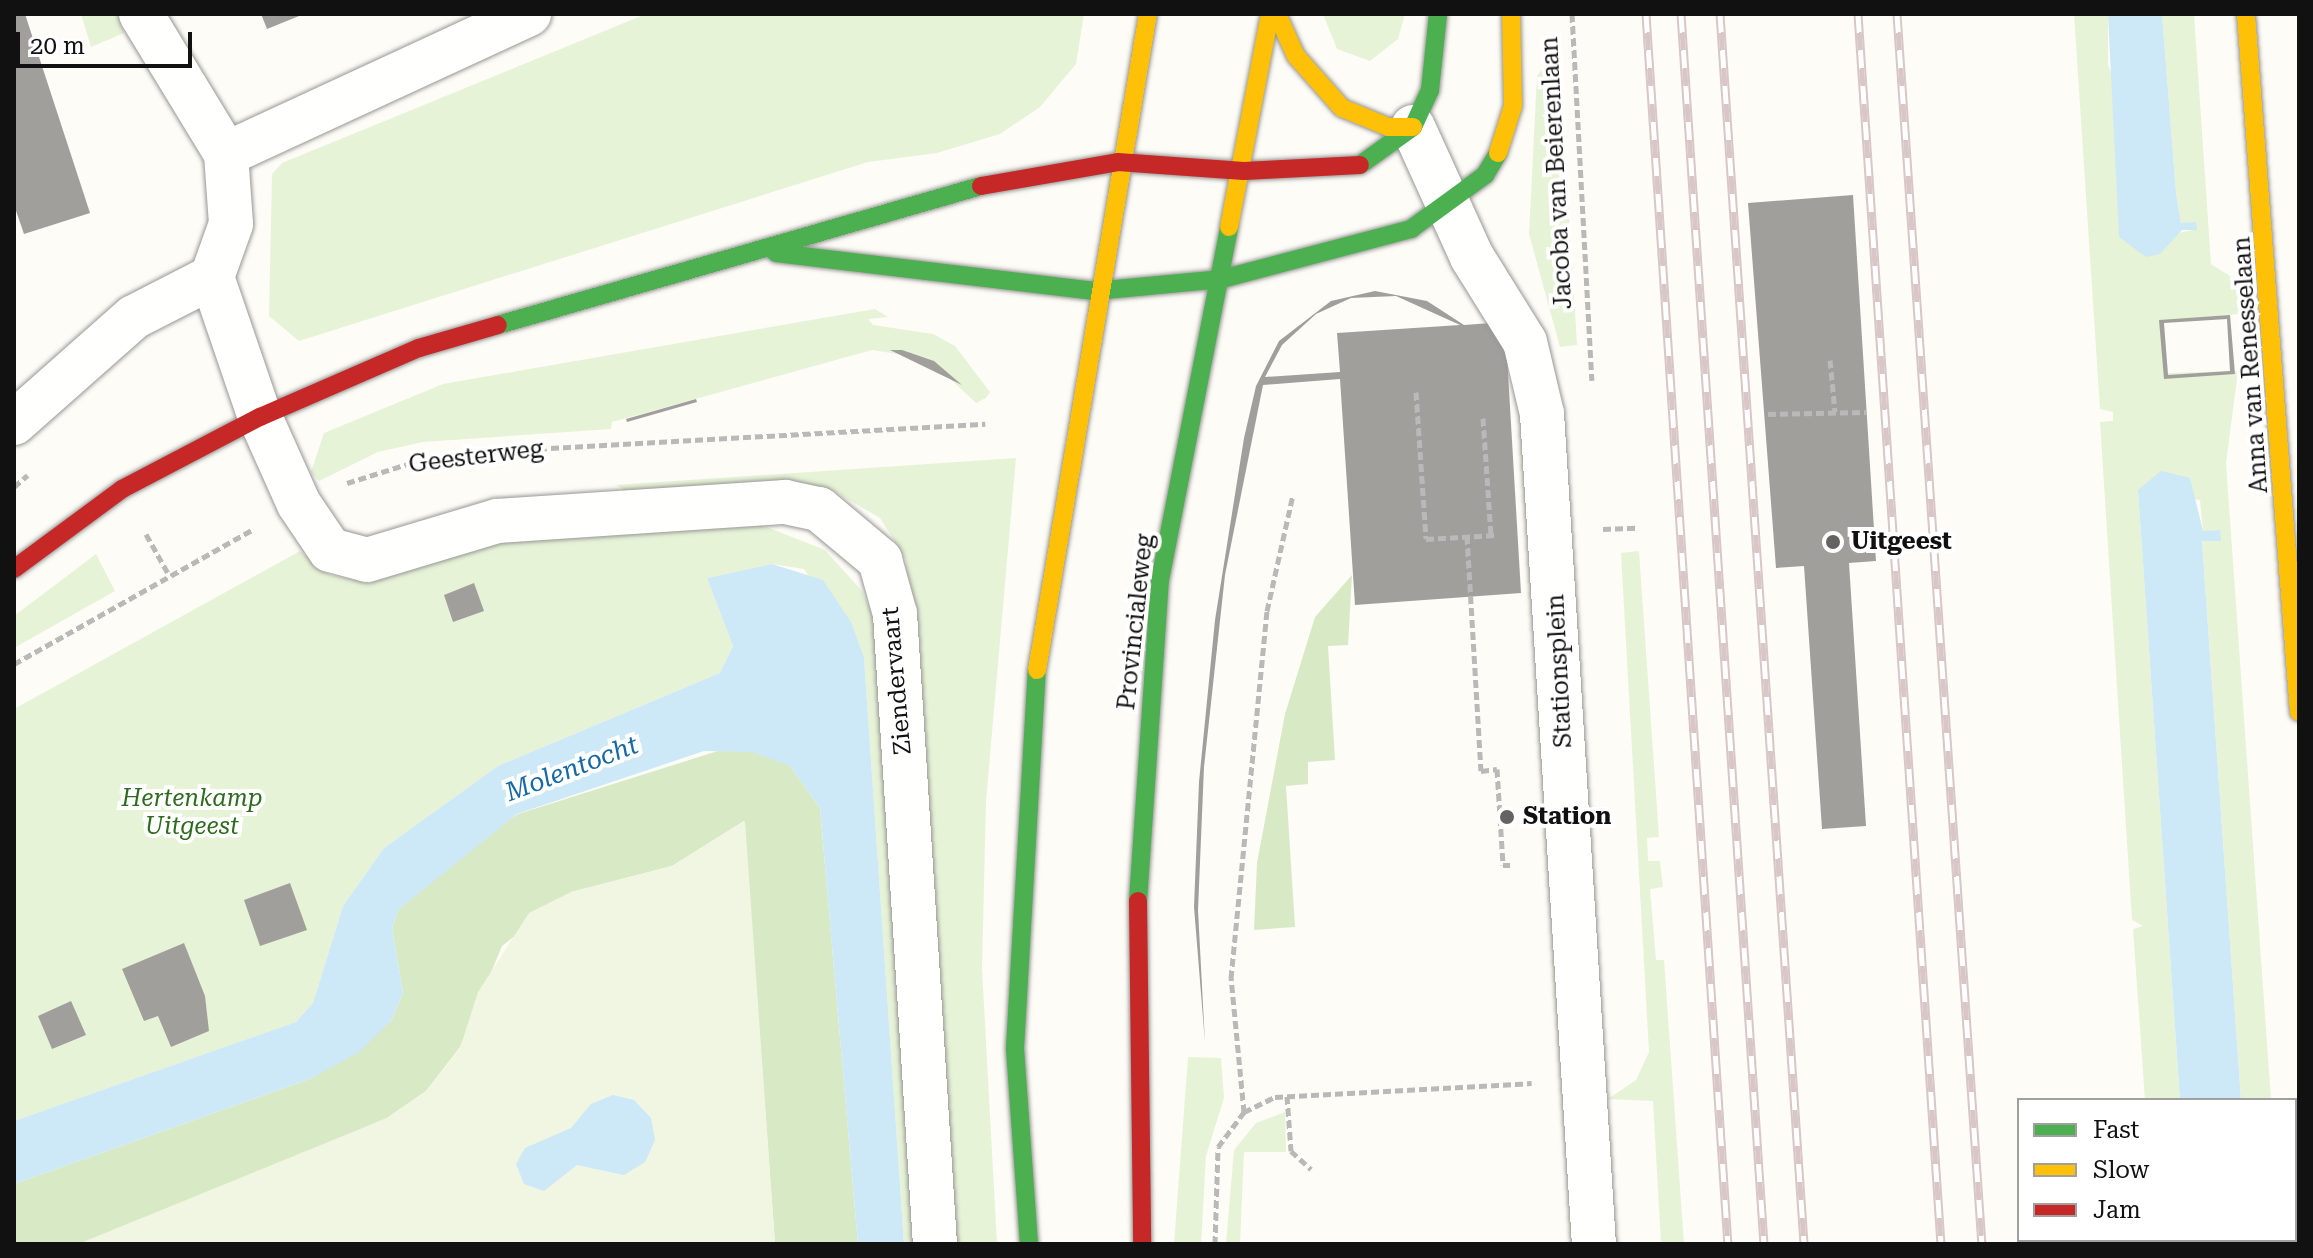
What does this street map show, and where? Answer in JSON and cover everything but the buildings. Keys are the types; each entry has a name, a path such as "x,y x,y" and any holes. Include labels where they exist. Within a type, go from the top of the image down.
{"main road":[{"path":"1029,1244 1015,1048 1021,850 1038,653 1095,291 1148,14"},
{"name":"Provincialeweg","path":"1142,1244 1138,896 1160,580 1244,171 1270,14"},
{"path":"1277,14 1296,56 1342,108 1388,127 1413,127"},
{"path":"14,569 87,509 260,417 419,348 762,251 968,188 1118,162 1244,171 1366,165 1413,127 1430,90 1438,14"},
{"name":"Jacoba van Beierenlaan","path":"1222,279 1359,246 1448,207 1485,175 1505,142 1513,106 1511,14"},
{"name":"Anna van Renesselaan","path":"2246,14 2292,524 2299,712"},
{"path":"762,251 1095,291 1222,279"}],"street":[{"path":"14,423 134,317 212,277 227,254 231,224 226,154 141,14"},
{"path":"226,154 529,14"},
{"name":"Stationsplein","path":"1413,127 1448,207 1525,342 1542,414 1594,1244"},
{"name":"Ziendervaart","path":"212,277 260,417 299,504 319,539 349,560 497,521 785,502 819,509 880,560 895,614 935,1244"}],"path":[{"name":"Jacoba van Beierenlaan","path":"1572,14 1589,330"},
{"path":"1830,360 1835,412"},
{"path":"1416,392 1421,465"},
{"path":"1768,414 1866,412"},
{"path":"1483,418 1491,535"},
{"name":"Geesterweg","path":"14,664 299,504 417,461 985,424"},
{"path":"1215,1244 1218,1147 1244,1112 1232,962 1267,611 1293,495"},
{"path":"1467,536 1481,771 1497,769 1503,865 1510,865"},
{"path":"1287,1096 1291,1151 1311,1169"}],"green space":[{"path":"81,14 117,14 124,33 91,47"},
{"path":"646,14 1084,14 1076,64 1040,107 1000,134 937,153 868,162 299,341 269,316 272,174 282,163"},
{"path":"1323,14 1405,14 1398,39 1370,61 1337,49"},
{"path":"2074,14 2108,14 2108,65 2178,233 2197,229 2181,223 2176,193 2162,14 2194,14 2211,264 2236,280 2240,314 2162,321 2168,373 2238,371 2226,463 2271,1098 2241,1098 2202,540 2220,541 2219,530 2203,532 2200,500 2138,490 2180,1098 2145,1098 2133,929 2143,926 2132,920 2100,422 2113,421 2113,412 2100,409"},
{"path":"1547,63 1560,63 1577,345 1560,347 1529,234 1537,76"},
{"path":"875,309 888,317 868,319 873,325 933,334 955,346 990,392 986,398 976,403 929,359 872,350 612,422 611,429 423,442 378,452 319,481 311,472 324,433 443,384"},
{"path":"1016,458 986,801 982,968 997,1244 955,1244 906,559 880,518 832,490 630,493 616,485"},
{"name":"Hertenkamp Uitgeest","path":"759,524 825,550 862,591 874,619 926,1244 904,1244 864,658 804,569 772,564 707,578 733,646 720,673 498,766 384,848 343,906 313,1003 296,1022 14,1121 14,709 300,551 329,575 370,583 500,541"},
{"path":"1639,551 1659,837 1647,838 1648,861 1660,861 1663,887 1650,889 1656,960 1664,960 1684,1244 1661,1244 1653,1101 1608,1099 1636,1080 1649,1052 1621,553"},
{"path":"96,554 115,591 14,648 14,616"},
{"path":"1352,575 1348,645 1328,646 1335,760 1308,762 1308,784 1286,786 1295,927 1254,930 1257,863 1285,714 1315,617"},
{"path":"721,750 766,753 790,766 820,808 858,1244 775,1244 744,821 672,866 571,892 502,946 460,1047 426,1091 387,1118 126,1228 78,1244 14,1244 14,1184 312,1078 391,1021 403,993 392,929 398,910 484,836 518,814"},
{"path":"745,821 775,1244 78,1244 387,1118 426,1091 460,1048 478,992 529,913 571,892 672,866"},
{"path":"1188,1057 1221,1058 1224,1098 1206,1156 1201,1244 1174,1244"},
{"path":"1285,1112 1286,1152 1244,1152 1240,1244 1226,1244 1234,1150 1256,1123"}],"water":[{"path":"2108,14 2162,14 2176,193 2181,223 2196,222 2197,230 2182,230 2160,254 2146,257 2119,237"},
{"path":"2161,471 2190,478 2203,531 2220,530 2221,541 2202,541 2241,1098 2180,1098 2138,490"},
{"name":"Molentocht","path":"772,564 823,580 851,622 864,658 904,1244 858,1244 820,808 790,766 752,752 704,751 517,814 398,910 392,929 403,993 391,1021 359,1052 312,1078 14,1184 14,1121 296,1022 313,1003 343,906 384,848 498,766 720,673 733,646 707,578"},
{"path":"613,1095 634,1100 651,1118 655,1140 645,1162 624,1175 577,1165 544,1191 524,1184 516,1164 525,1148 571,1128 591,1104"}],"railway":[{"path":"1646,14 1728,1244"},
{"path":"1681,14 1764,1244"},
{"path":"1720,14 1804,1244"},
{"path":"1858,14 1941,1244"},
{"path":"1897,14 1982,1244"}],"traffic: fast":[{"path":"1360,165 1413,127 1430,90 1438,14"},
{"path":"776,253 1095,291 1222,279 1411,229 1485,175 1498,153"},
{"path":"498,325 981,186"},
{"path":"1138,901 1160,580 1229,227"},
{"path":"1029,1244 1015,1048 1037,670"}],"traffic: slow":[{"path":"1037,670 1148,14"},
{"path":"1229,227 1270,14"},
{"path":"1277,14 1296,56 1342,108 1388,127 1413,127"},
{"path":"1498,153 1513,106 1511,14"},
{"path":"2246,14 2299,712"}],"traffic: jam":[{"path":"981,186 1118,162 1244,171 1360,165"},
{"path":"14,569 122,489 260,417 419,348 498,325"},
{"path":"1138,901 1142,1244"}],"place":[{"name":"Uitgeest","path":"1833,542"},
{"name":"Station","path":"1507,817"}]}
